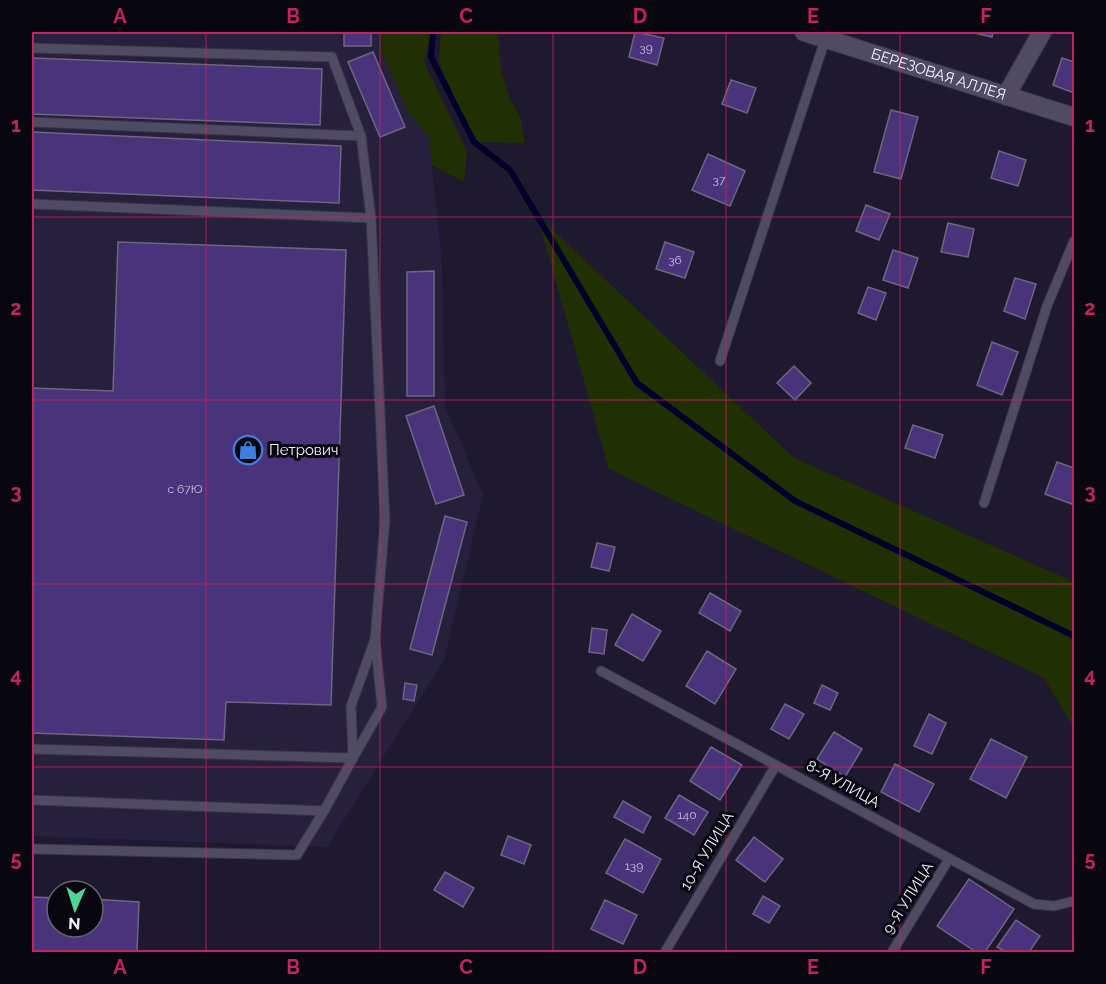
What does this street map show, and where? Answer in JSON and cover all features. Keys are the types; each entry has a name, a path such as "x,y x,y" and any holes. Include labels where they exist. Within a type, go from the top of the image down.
{"street":[{"name":"БЕРЕЗОВАЯ АЛЛЕЯ","path":"804,32 1074,117"},
{"path":"1006,96 1042,32"}],"lane":[{"path":"720,361 825,40"},
{"path":"32,48 332,57 361,136 371,218 385,520 375,639 382,707 297,855 32,849"},
{"path":"32,122 361,136"},
{"path":"32,204 371,218"},
{"path":"984,503 1047,306 1074,241"},
{"path":"353,758 351,706 375,639"},
{"name":"8-Я УЛИЦА","path":"601,671 1034,904 1054,906 1074,901"},
{"path":"32,749 353,758"},
{"name":"10-Я УЛИЦА","path":"665,952 776,765"},
{"path":"32,800 324,811"},
{"name":"9-Я УЛИЦА","path":"892,952 949,859"}],"shaded area":[{"name":"Петрович","path":"32,32 382,32 382,53 409,113 429,137 442,265 445,406 483,495 444,660 327,847 32,836"}],"green space":[{"path":"382,32 432,32 424,62 467,152 464,182 432,165 429,137 409,113 382,53"},
{"path":"443,32 498,32 501,71 510,99 520,117 525,143 474,142 439,62"},
{"path":"537,215 794,458 1074,582 1074,728 1044,678 609,469"}],"building":[{"path":"344,32 371,32 371,46 344,46"},
{"path":"635,32 664,38 657,65 629,57"},
{"path":"970,32 993,32 992,37"},
{"path":"373,52 405,127 380,137 348,62"},
{"path":"32,58 322,69 320,125 32,114"},
{"path":"1062,58 1074,62 1074,93 1053,85"},
{"path":"731,80 756,88 747,113 722,104"},
{"path":"891,110 918,117 901,179 874,172"},
{"path":"32,132 341,146 339,203 32,190"},
{"path":"999,151 1026,160 1018,186 991,178"},
{"path":"708,154 745,171 730,206 692,190"},
{"path":"866,205 890,214 879,240 856,231"},
{"path":"948,223 974,229 968,257 941,252"},
{"path":"118,242 346,250 331,705 226,702 224,740 32,733 32,388 113,391"},
{"path":"665,242 694,252 685,278 656,269"},
{"path":"893,250 918,258 908,288 883,280"},
{"path":"434,271 434,396 407,396 407,272"},
{"path":"1015,278 1036,284 1025,319 1004,311"},
{"path":"868,287 886,293 876,320 858,313"},
{"path":"992,342 1018,352 1002,395 977,385"},
{"path":"794,366 811,383 795,400 777,383"},
{"path":"434,406 464,495 436,504 406,416"},
{"path":"913,425 943,435 935,458 905,448"},
{"path":"1057,462 1074,468 1074,505 1045,494"},
{"path":"445,516 467,522 432,655 410,649"},
{"path":"597,543 615,547 609,571 591,567"},
{"path":"710,593 741,611 730,631 699,613"},
{"path":"632,614 661,631 643,661 615,645"},
{"path":"592,628 607,630 604,654 589,652"},
{"path":"707,651 736,669 715,704 686,686"},
{"path":"405,683 417,685 414,701 403,699"},
{"path":"822,685 838,693 830,710 814,703"},
{"path":"785,704 804,714 789,739 771,729"},
{"path":"929,714 946,723 932,754 914,746"},
{"path":"834,732 862,749 845,777 817,759"},
{"path":"991,739 1027,757 1006,798 970,779"},
{"path":"711,747 742,765 720,800 690,781"},
{"path":"895,764 934,784 919,812 881,792"},
{"path":"679,795 708,812 694,835 665,818"},
{"path":"623,801 651,817 643,833 614,817"},
{"path":"508,836 531,845 524,864 501,855"},
{"path":"754,837 783,859 765,882 736,860"},
{"path":"625,839 661,859 643,893 606,873"},
{"path":"445,872 474,888 463,907 434,890"},
{"path":"969,879 1014,909 985,952 976,952 937,926"},
{"path":"763,896 780,906 769,923 753,914"},
{"path":"32,897 45,898 45,939 105,939 105,900 139,902 137,952 32,952"},
{"path":"605,900 637,915 623,944 591,929"},
{"path":"1016,920 1040,936 1029,952 1006,952 997,947"}],"waterway":[{"path":"433,32 431,57 474,142 510,170 637,383 795,501 1074,636"}],"place":[{"name":"Петрович","path":"248,450"}]}
